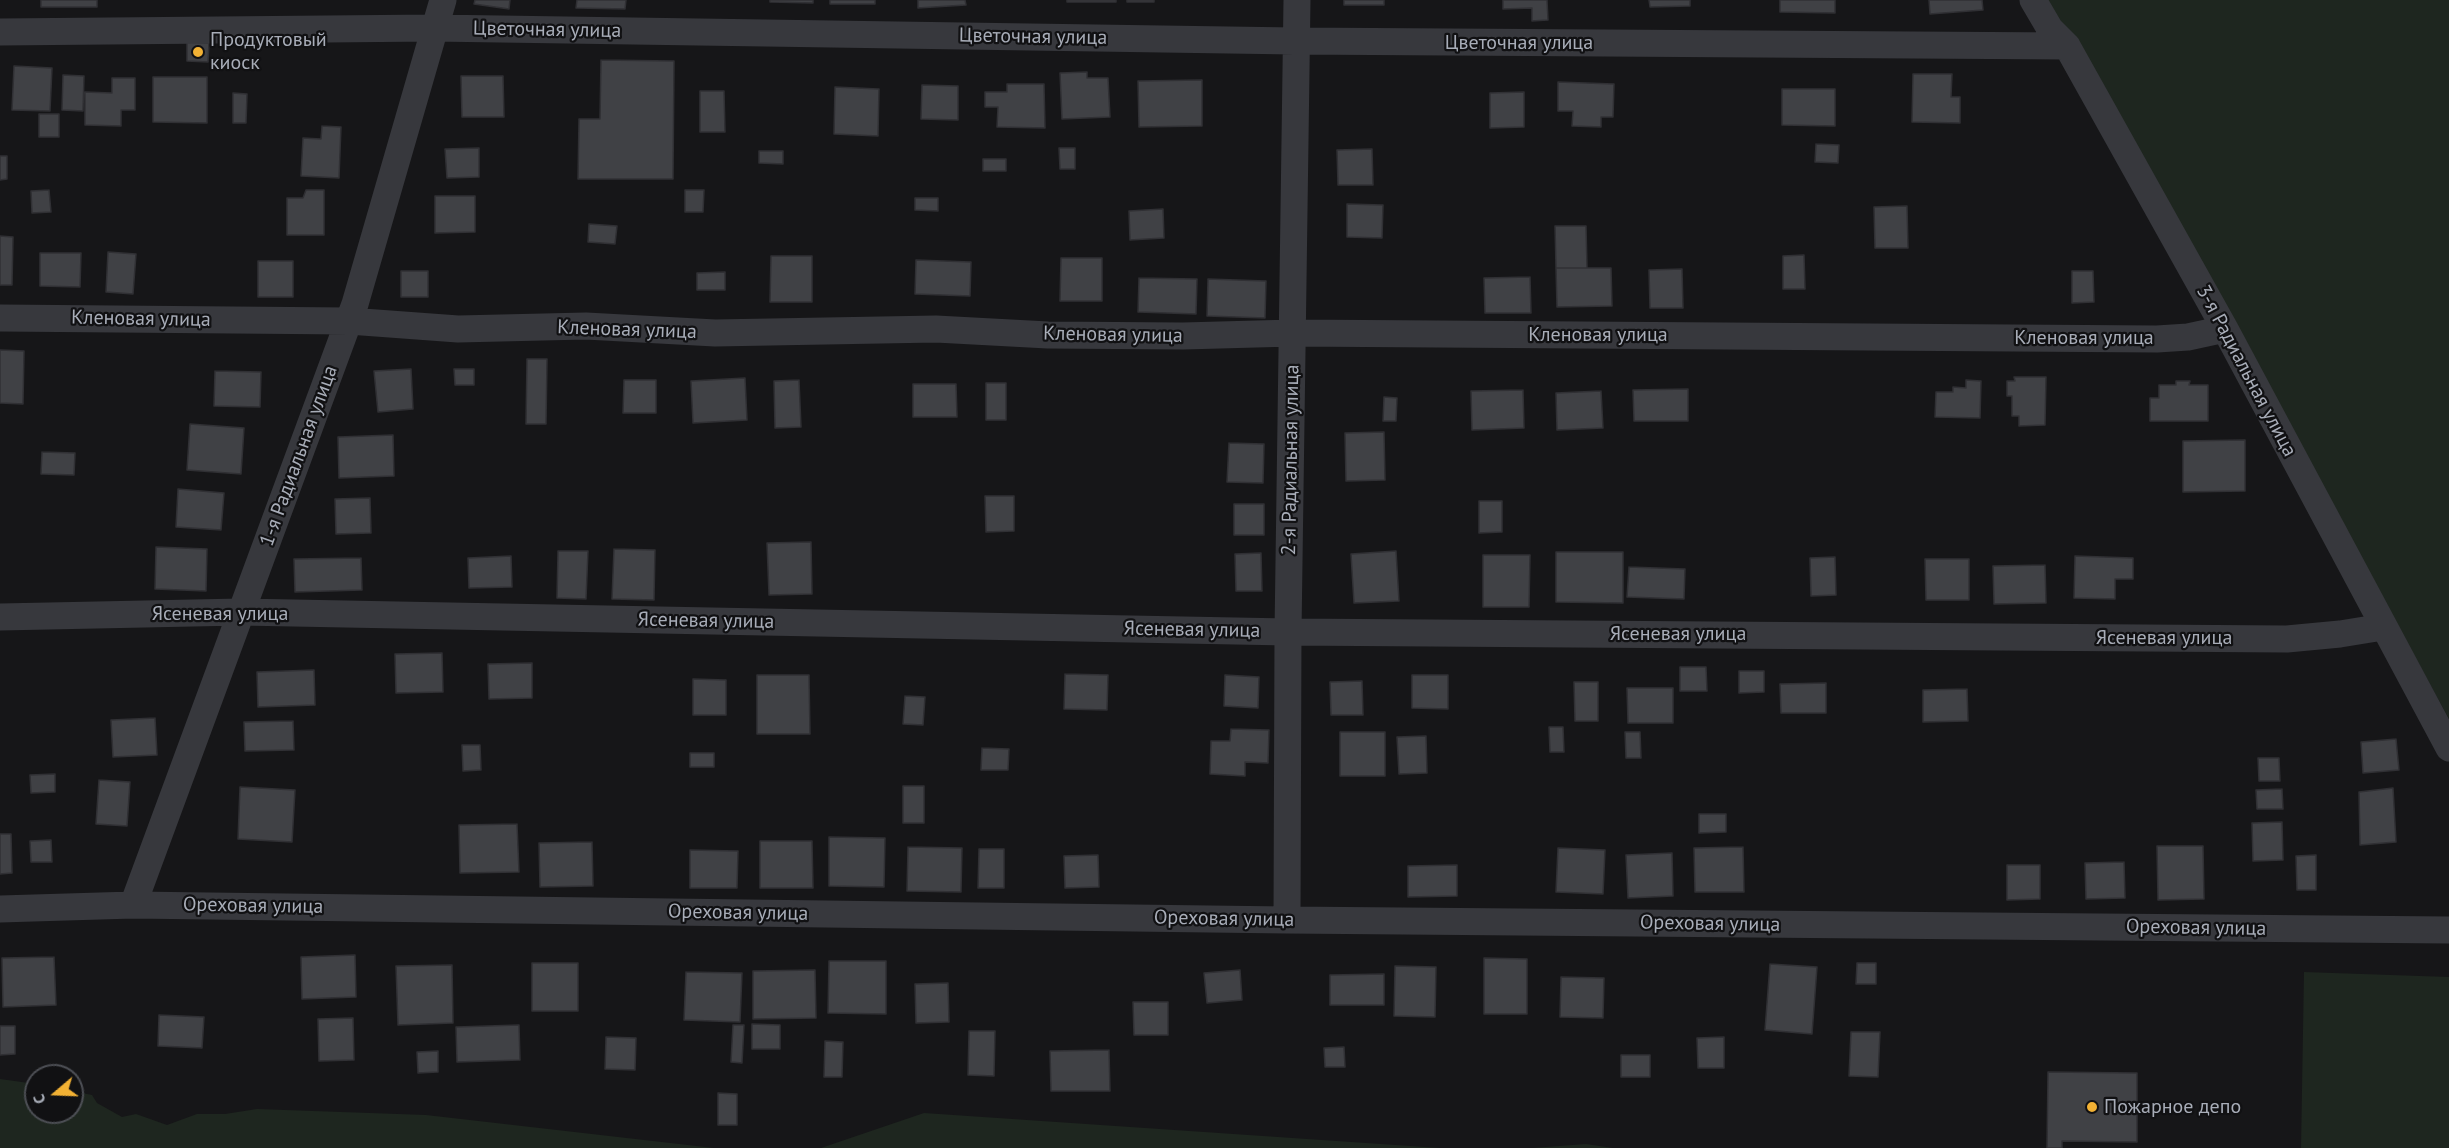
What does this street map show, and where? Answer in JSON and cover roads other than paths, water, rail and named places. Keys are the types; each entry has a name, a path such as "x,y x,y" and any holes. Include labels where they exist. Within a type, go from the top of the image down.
{"street":[{"name":"1-я Радиальная улица","path":"133,905 349,321 443,0"},
{"name":"2-я Радиальная улица","path":"1287,920 1288,632 1297,0"},
{"name":"3-я Радиальная улица","path":"2033,0 2050,29 2067,46 2225,329 2449,748"},
{"name":"Цветочная улица","path":"0,32 434,28 1295,41 2067,46"},
{"name":"Кленовая улица","path":"0,318 349,321 458,329 586,326 715,333 936,328 1048,335 1183,336 1293,333 2157,339 2188,337 2225,329"},
{"name":"Ясеневая улица","path":"0,617 241,612 1288,632 2287,639 2383,627"},
{"name":"Ореховая улица","path":"0,909 133,905 1287,920 2449,930"}],"place":[{"name":"Продуктовый киоск","path":"198,52"},
{"name":"Пожарное депо","path":"2092,1107"}]}
